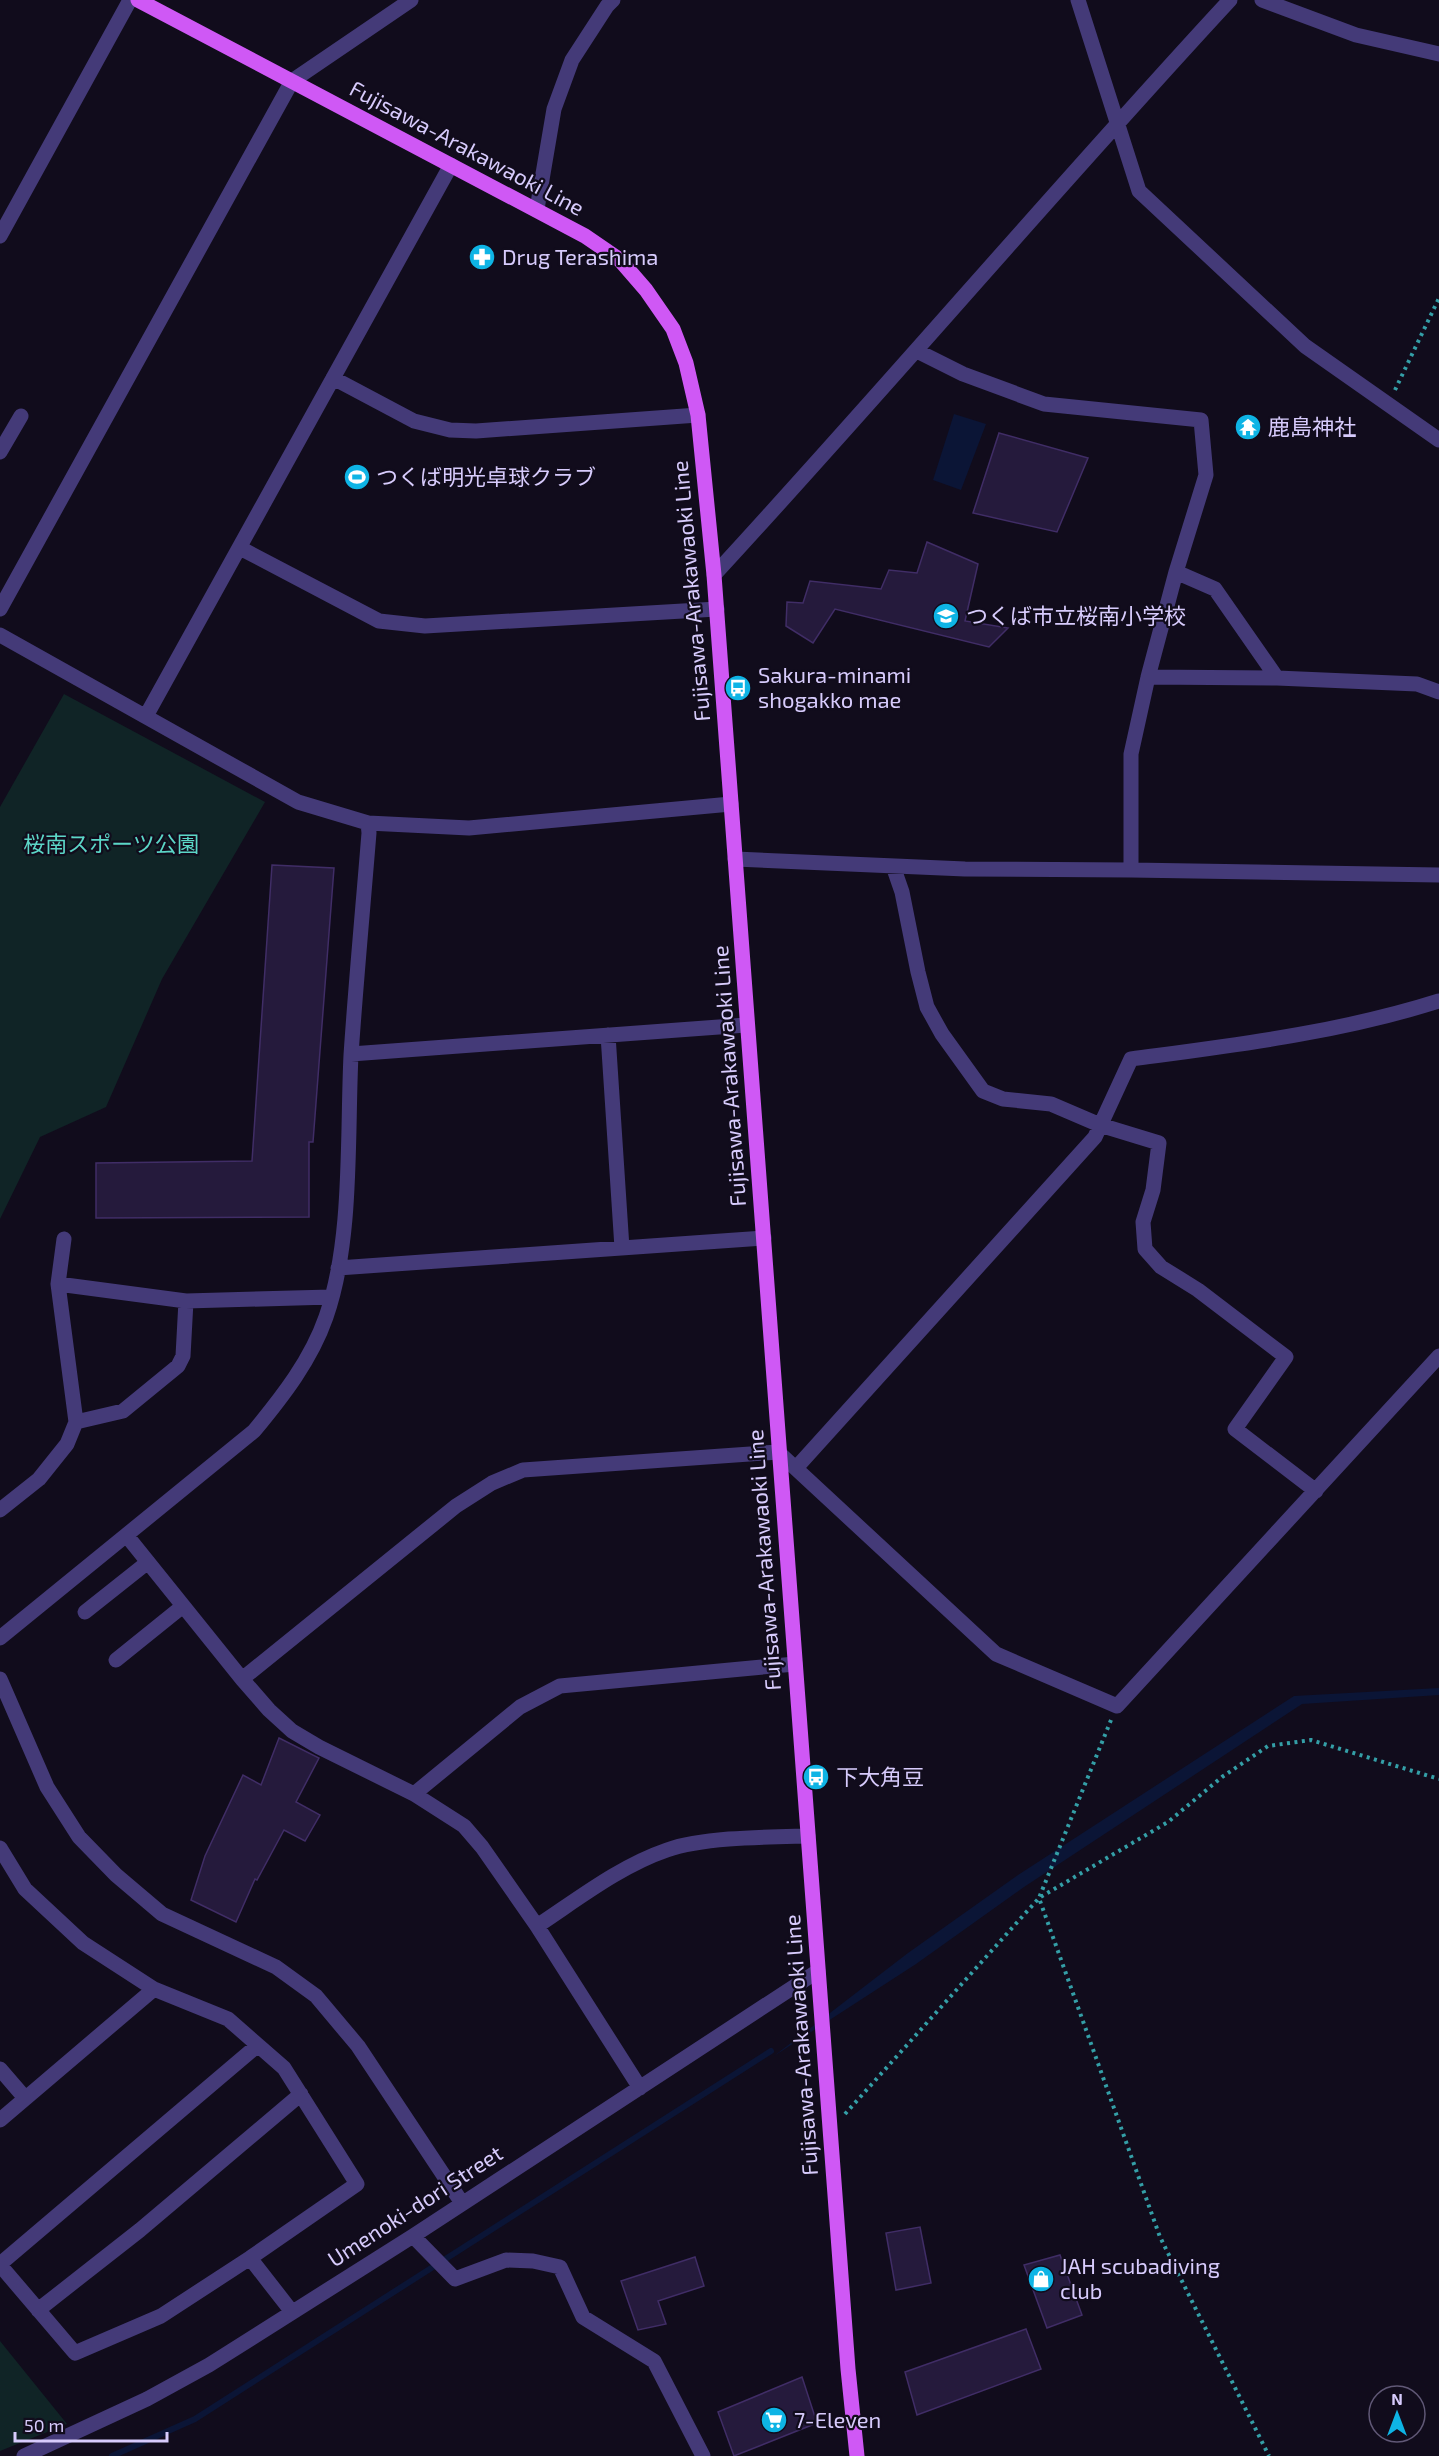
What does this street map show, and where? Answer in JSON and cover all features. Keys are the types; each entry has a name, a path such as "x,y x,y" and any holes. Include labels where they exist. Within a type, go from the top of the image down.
{"main road":[{"name":"Fujisawa-Arakawaoki Line","path":"138,0 585,236 620,260 646,290 673,328 686,363 698,415 717,609 778,1452 857,2456"}],"street":[{"path":"0,236 130,0"},
{"path":"0,609 292,81 411,0"},
{"path":"537,209 554,109 561,89 572,60 613,0"},
{"path":"1078,0 1139,191 1305,346 1439,440"},
{"path":"714,575 917,351 1117,121 1230,0"},
{"path":"1262,0 1356,35 1439,54"},
{"path":"146,716 451,165"},
{"path":"917,351 963,374 1044,404 1202,420 1206,476 1176,572 1148,677 1131,754 1131,870"},
{"path":"333,378 414,421 450,430 476,431 698,415"},
{"path":"0,452 21,416"},
{"path":"240,548 380,621 425,626 717,609"},
{"path":"1176,572 1215,589 1277,678"},
{"path":"0,635 298,802 368,823 469,828 731,804"},
{"path":"1148,677 1277,678 1417,684 1439,692"},
{"path":"0,1638 254,1431 285,1395 308,1357 326,1316 331,1297 338,1268 345,1207 351,1054 368,823"},
{"path":"735,859 893,866 1439,875"},
{"path":"893,866 902,892 927,1007 942,1034 962,1058 983,1091 1004,1099 1051,1104 1100,1125 1159,1143 1153,1190 1143,1222 1145,1249 1161,1267 1198,1290 1286,1357 1236,1429 1316,1491"},
{"path":"796,1468 1095,1137 1131,1059 1306,1035 1388,1018 1439,1001"},
{"path":"351,1054 746,1025"},
{"path":"608,1035 622,1248"},
{"path":"338,1268 764,1238"},
{"path":"0,1510 39,1479 67,1444 76,1422 58,1284 64,1239"},
{"path":"58,1284 186,1301 331,1297"},
{"path":"76,1422 123,1411 178,1366 183,1356 186,1301"},
{"path":"242,1679 456,1506 492,1483 523,1470 778,1452 996,1653 1117,1706 1439,1356"},
{"path":"127,1536 242,1679 269,1710 292,1731 319,1747 414,1794 464,1826 482,1847 537,1926 640,2088"},
{"path":"85,1612 148,1562"},
{"path":"116,1660 183,1606"},
{"path":"414,1794 520,1707 560,1686 795,1664"},
{"path":"0,1679 48,1787 79,1837 116,1875 162,1914 276,1967 316,1996 358,2046 462,2203"},
{"path":"537,1926 634,1863 669,1849 692,1844 808,1836"},
{"path":"2,1855 25,1889 83,1943 154,1989 228,2019 258,2045 284,2068 357,2184 250,2258 160,2316 75,2353 0,2265 258,2045"},
{"name":"Umenoki-dori Street","path":"24,2456 157,2393 209,2365 413,2236 818,1971"},
{"path":"0,2120 154,1989"},
{"path":"0,2069 26,2098"},
{"path":"38,2310 140,2230 300,2094"},
{"path":"413,2236 455,2279 506,2260 533,2261 560,2267 584,2317 654,2361 703,2456"},
{"path":"250,2258 292,2312"}],"path":[{"path":"1388,404 1439,298"},
{"path":"1117,1706 1039,1898 1160,2237 1269,2456"},
{"path":"830,2121 844,2115 1039,1898 1168,1822 1222,1777 1268,1746 1311,1740 1439,1779"}],"green space":[{"name":"桜南スポーツ公園","path":"64,694 265,802 162,979 106,1107 40,1137 0,1219 0,807"},
{"path":"0,2341 67,2424 0,2451"}],"water":[{"path":"954,414 986,424 961,490 933,480"},
{"path":"1439,1688 1439,1695 1302,1704 1024,1887 916,1964 774,2056 908,1953 1018,1875 1294,1696"}],"building":[{"name":"鹿島神社","path":"1241,418 1257,420 1256,436 1239,435"},
{"path":"999,433 1088,458 1057,532 973,513"},
{"path":"927,542 978,564 965,621 1008,628 989,647 835,609 813,643 786,626 787,602 803,603 810,581 881,589 889,570 917,573"},
{"path":"272,865 334,868 313,1142 309,1142 309,1217 96,1218 96,1163 252,1161"},
{"path":"279,1738 319,1758 296,1802 320,1815 305,1841 284,1830 257,1880 255,1879 236,1922 191,1900 205,1856 243,1775 261,1785"},
{"path":"920,2227 931,2283 896,2290 886,2233"},
{"path":"1060,2255 1082,2315 1047,2328 1024,2265"},
{"path":"695,2257 704,2286 658,2301 666,2324 638,2330 621,2281"},
{"path":"1026,2329 1041,2369 917,2415 905,2372"},
{"path":"802,2377 817,2423 734,2456 718,2412"}],"waterway":[{"path":"112,2456 195,2419 771,2051"}],"place":[{"name":"Drug Terashima","path":"482,257"},
{"name":"鹿島神社","path":"1248,427"},
{"name":"つくば明光卓球クラブ","path":"357,477"},
{"name":"つくば市立桜南小学校","path":"946,616"},
{"name":"Sakura-minami shogakko mae","path":"738,688"},
{"name":"下大角豆","path":"816,1777"},
{"name":"JAH scubadiving club","path":"1041,2279"},
{"name":"7-Eleven","path":"774,2420"}]}
